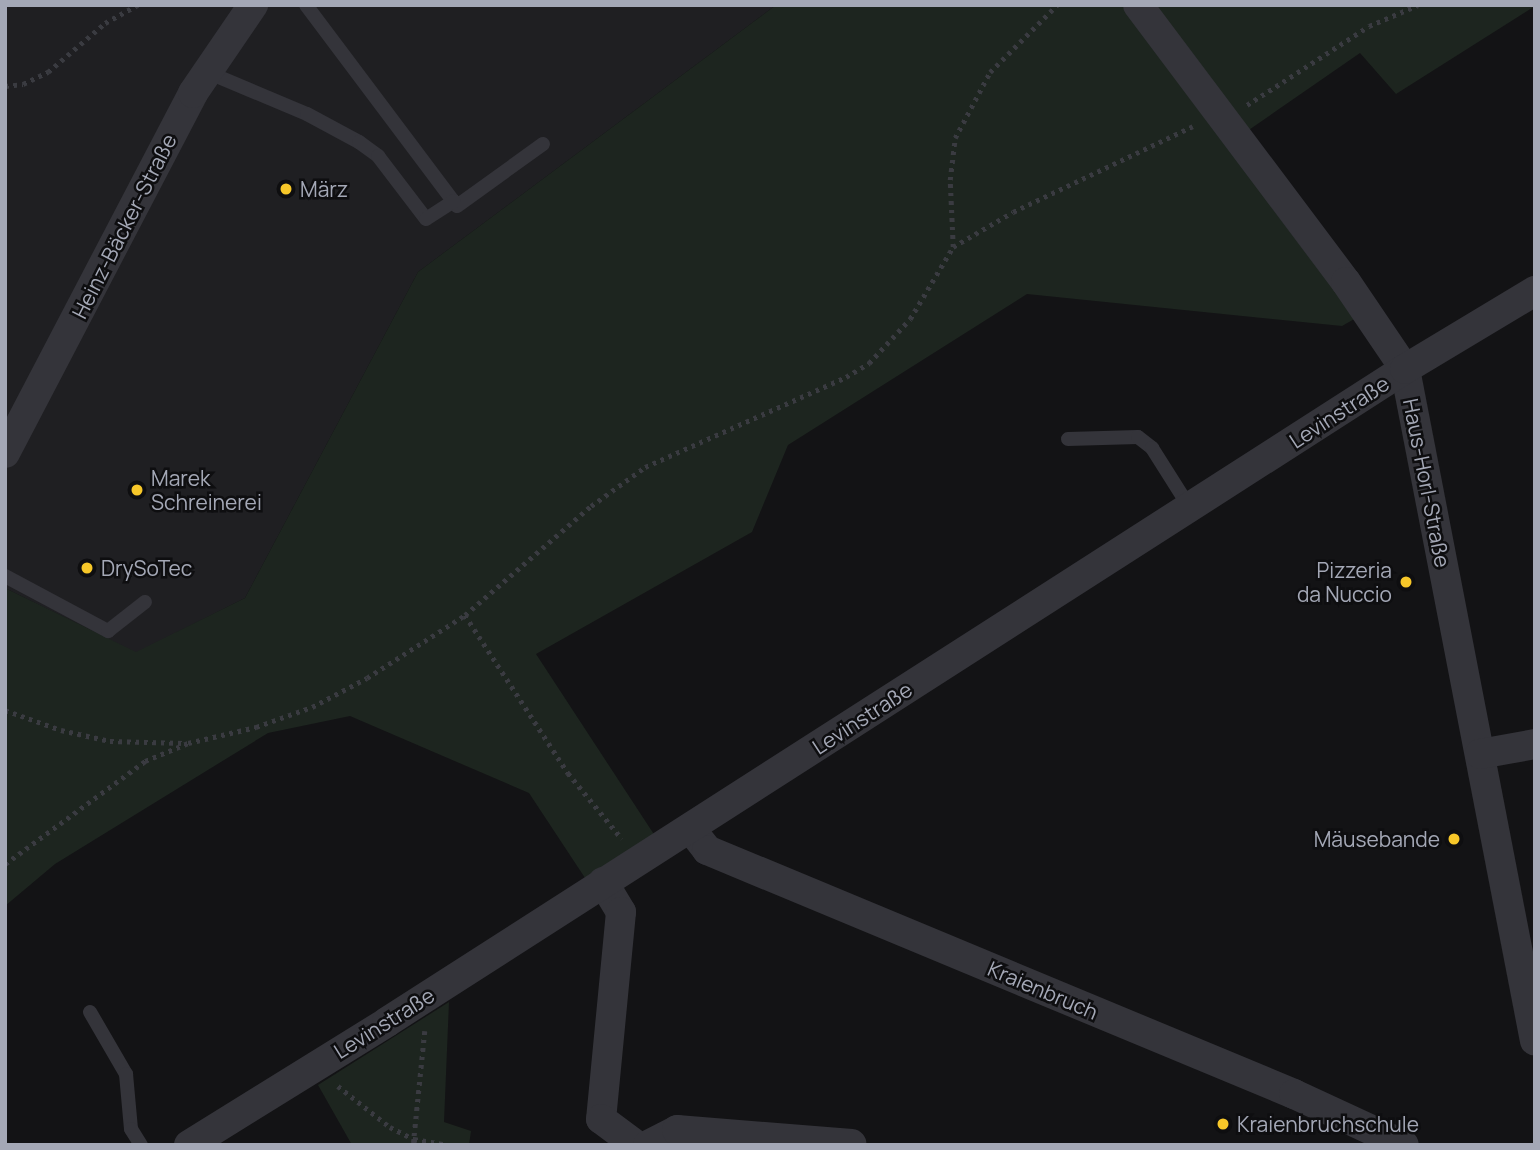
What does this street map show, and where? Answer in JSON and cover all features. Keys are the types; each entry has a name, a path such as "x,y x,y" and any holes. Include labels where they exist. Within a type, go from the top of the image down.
{"street":[{"name":"Heinz-Bäcker-Straße","path":"5,453 207,72 253,5"},
{"name":"Haus-Horl-Straße","path":"1138,5 1346,282 1405,369 1535,1041"},
{"name":"Levinstraße","path":"189,1145 690,828 1405,369 1535,291"},
{"path":"1480,754 1535,744"},
{"name":"Kraienbruch","path":"690,828 707,850 1281,1089 1404,1145"},
{"path":"603,882 621,912 601,1119 636,1145"},
{"path":"648,1145 677,1130 851,1144"}],"lane":[{"path":"306,5 457,206 543,144"},
{"path":"207,72 307,114 359,142 378,156 426,219 454,201"},
{"path":"1068,439 1138,437 1152,448 1191,508"},
{"path":"5,576 108,631 145,602"},
{"path":"90,1012 126,1074 131,1129 141,1145"}],"path":[{"path":"5,86 23,84 48,72 105,23 138,5"},
{"path":"953,247 950,180 955,138 990,72 1057,5"},
{"path":"5,864 145,761 188,743 256,727 312,707 367,678 465,615 591,506 645,467 846,377 869,363 910,319 953,247 992,222 1142,148 1223,117 1260,99 1369,26 1418,5"},
{"path":"465,615 568,773 617,831 636,860"},
{"path":"5,710 61,730 110,741 188,743"},
{"path":"410,1006 426,1032 414,1142"},
{"path":"324,1061 340,1088 390,1127 414,1142 449,1145"}],"shaded area":[{"path":"5,5 245,5 5,447"},
{"path":"260,5 776,5 418,272 245,598 136,653 5,588 5,467 197,94"},
{"path":"776,5 1134,5 1363,314 1342,326 1027,294 788,445 752,532 536,654 659,842 591,887 529,793 350,716 268,733 55,864 5,906 5,588 136,652 245,598 418,272"},
{"path":"1147,5 1535,6 1396,94 1360,53 1243,134"},
{"path":"449,1002 444,1122 471,1131 469,1145 352,1145 318,1085"}],"place":[{"name":"März","path":"286,189"},
{"name":"Marek Schreinerei","path":"137,490"},
{"name":"DrySoTec","path":"87,568"},
{"name":"Pizzeria da Nuccio","path":"1406,582"},
{"name":"Mäusebande","path":"1454,839"},
{"name":"Kraienbruchschule","path":"1223,1124"}]}
